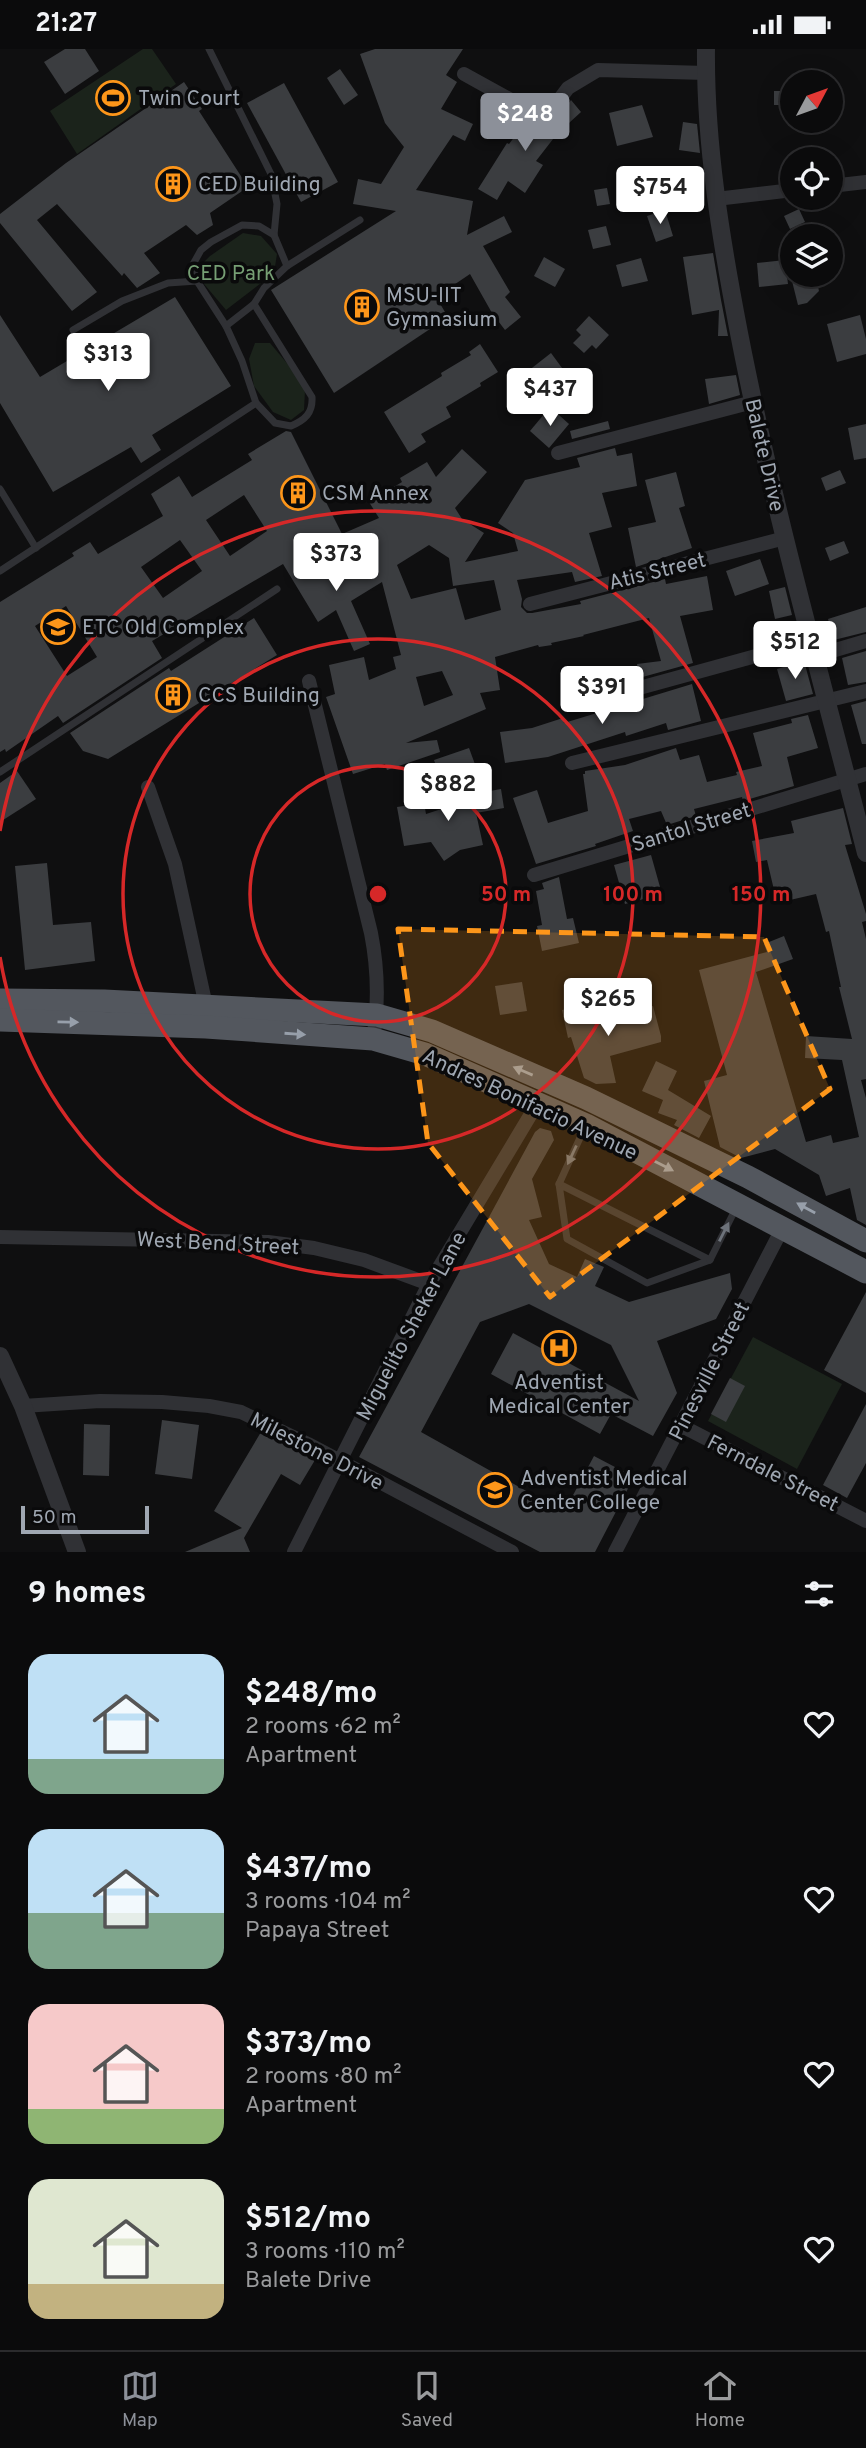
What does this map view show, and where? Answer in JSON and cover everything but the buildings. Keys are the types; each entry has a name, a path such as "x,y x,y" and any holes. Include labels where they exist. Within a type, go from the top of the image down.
{"highway":[{"name":"Andres Bonifacio Avenue","path":"0,1000 104,1001 377,1015 432,1031 586,1098 748,1177 866,1241"},
{"name":"Andres Bonifacio Avenue","path":"0,1020 206,1027 373,1039 425,1054 586,1125 866,1272"}],"street":[{"name":"Balete Drive","path":"706,49 716,199 752,403 866,853"},
{"path":"464,74 529,110 540,112 550,109 568,88 598,70 706,73"},
{"path":"843,185 866,182"},
{"path":"716,199 780,192"},
{"path":"558,453 752,403"},
{"name":"Atis Street","path":"530,604 785,538"},
{"path":"581,704 813,648 866,641"},
{"path":"309,681 377,966 377,1015 373,1039"},
{"path":"572,763 866,691"},
{"name":"Santol Street","path":"534,875 866,774"},
{"path":"148,787 175,864 206,1006"},
{"name":"Miguelito Sheker Lane","path":"294,1552 429,1285 537,1104"},
{"name":"Pinesville Street","path":"615,1552 783,1227"},
{"name":"West Bend Street","path":"0,1237 268,1242 314,1248 364,1260 429,1285"},
{"path":"0,1356 23,1406 78,1552"},
{"name":"Milestone Drive","path":"23,1406 100,1401 209,1406 241,1412 512,1552"},
{"name":"Ferndale Street","path":"680,1425 866,1521"}],"lane":[{"path":"209,49 271,174 277,204 274,236 287,266"},
{"path":"226,326 254,304 264,288 287,266 360,220"},
{"path":"254,304 312,397 313,408 300,422 285,426 275,423 256,403 242,361 226,326 197,281 192,266 201,250 242,225 259,226 274,236"},
{"path":"73,330 122,301 168,283 197,281"},
{"path":"0,571 256,403"},
{"path":"0,489 36,548"},
{"path":"0,772 277,589"},
{"path":"586,1125 559,1184 567,1239 647,1283 710,1260 739,1203"},
{"path":"559,1184 710,1260"}],"highlighted area":[{"path":"398,929 764,937 830,1089 550,1297 428,1143"}],"green space":[{"name":"Twin Court","path":"143,49 152,49 176,84 77,154 50,111"},
{"name":"CED Park","path":"243,233 261,236 277,254 274,273 226,310 204,284 202,264"},
{"path":"255,343 270,343 305,390 304,410 291,420 273,412 254,386 249,359"},
{"path":"753,1337 842,1384 797,1469 708,1421"}],"place":[{"name":"Twin Court","path":"113,98"},
{"name":"CED Building","path":"173,184"},
{"name":"MSU-IIT Gymnasium","path":"362,307"},
{"name":"CSM Annex","path":"298,493"},
{"name":"ETC Old Complex","path":"58,627"},
{"name":"CCS Building","path":"173,695"},
{"name":"Adventist Medical Center","path":"559,1348"},
{"name":"Adventist Medical Center College","path":"495,1490"}]}
